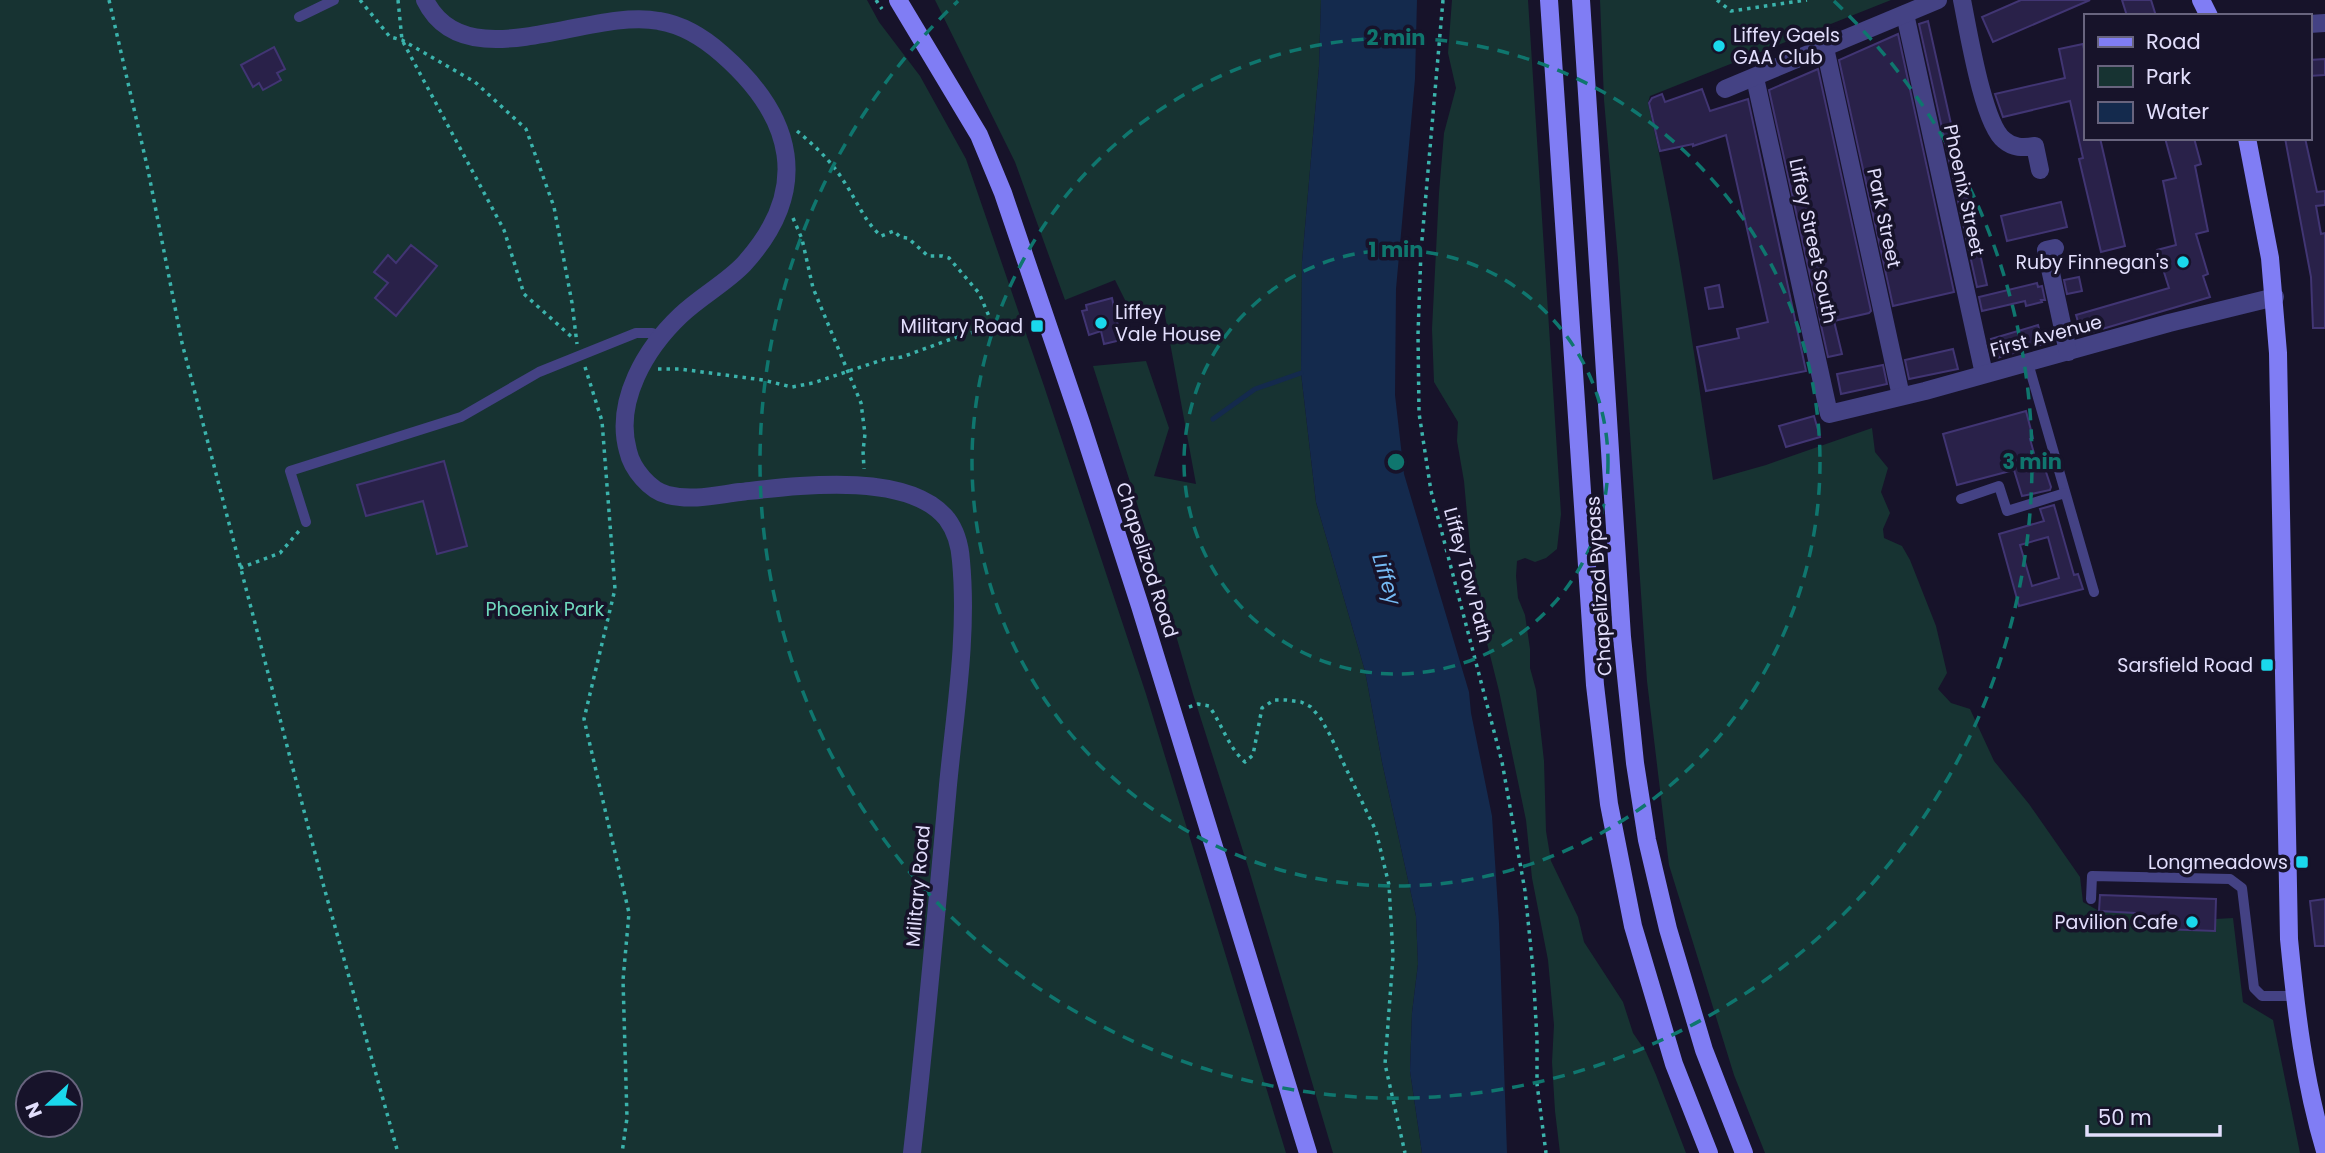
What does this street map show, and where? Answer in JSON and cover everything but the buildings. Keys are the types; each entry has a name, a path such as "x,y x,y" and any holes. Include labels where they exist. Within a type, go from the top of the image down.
{"main road":[{"name":"Chapelizod Road","path":"898,0 979,135 1003,193 1081,423 1173,712 1308,1153"},
{"name":"Chapelizod Bypass","path":"1549,0 1593,657 1609,804 1633,926 1674,1064 1709,1153"},
{"name":"Chapelizod Bypass","path":"1581,0 1622,637 1635,763 1647,840 1668,929 1704,1050 1744,1153"},
{"path":"2247,140 2264,217 2278,354 2289,939 2305,1073 2325,1151"}],"street":[{"name":"Military Road","path":"425,0 432,14 449,29 470,37 490,40 523,37 623,19 658,20 689,30 745,76 768,107 783,136 789,166 779,214 766,237 741,267 682,314 661,336 633,382 625,414 626,448 635,469 664,495 695,498 810,484 864,485 903,491 930,504 946,518 957,538 961,562 961,646 912,1153"},
{"path":"1725,89 1938,0"},
{"path":"1962,0 1990,121 2004,141 2014,147 2035,146 2040,170"},
{"name":"Phoenix Street","path":"1905,14 1984,374"},
{"name":"Park Street","path":"1825,48 1902,396"},
{"name":"Liffey Street South","path":"1755,78 1829,414"},
{"path":"2055,247 2046,250 2068,352"},
{"name":"First Avenue","path":"1829,414 2274,297"}],"lane":[{"path":"299,17 334,0"},
{"path":"306,522 290,471 461,417 518,383 636,333 661,336"},
{"path":"2028,363 2094,592"},
{"path":"1961,499 1999,486 2007,510 2065,492"},
{"path":"2091,899 2092,876 2230,878 2242,888 2254,988 2262,996 2294,996"}],"path":[{"path":"109,0 148,170 182,343 319,867 398,1153"},
{"path":"360,0 390,37 402,40 475,82 526,129 554,207 576,340 602,421 615,589 584,719 629,913 623,980 627,1118 622,1153"},
{"path":"398,0 402,40 504,230 524,294 576,340"},
{"path":"876,0 886,15"},
{"name":"Liffey Tow Path","path":"1443,0 1421,251 1419,413 1431,491 1502,762 1525,891 1533,969 1537,1084 1546,1153"},
{"path":"1717,0 1731,11 1807,0"},
{"path":"795,130 814,145 831,164 869,223 881,236 894,231 900,237 908,238 928,256 949,258 979,293 994,328"},
{"path":"783,199 802,239 813,288 861,403 864,418 864,485"},
{"path":"642,366 763,380 792,387 885,359 902,357 965,334 1005,326 1027,333"},
{"path":"240,568 280,554 306,522"},
{"path":"1173,712 1198,704 1209,706 1219,719 1232,747 1245,762 1253,755 1262,708 1274,700 1301,702 1311,708 1330,735 1376,831 1389,885 1394,957 1385,1064 1405,1153"}],"green space":[{"name":"Phoenix Park","path":"0,0 867,0 879,22 920,76 966,159 1146,694 1286,1153 0,1153"},
{"path":"935,0 1321,0 1319,67 1302,262 1301,373 1316,502 1365,671 1416,916 1418,964 1412,1013 1410,1071 1422,1153 1333,1153 1146,532 1093,366 1146,361 1169,428 1154,476 1196,484 1164,310 1134,318 1115,280 1065,300 1015,162"},
{"path":"1452,0 1528,0 1561,514 1557,549 1546,558 1535,562 1525,558 1517,561 1516,576 1518,598 1525,615 1530,668 1536,690 1544,761 1546,831 1551,861 1578,917 1584,942 1623,1002 1633,1033 1646,1052 1686,1153 1560,1153 1555,1111 1552,1062 1554,1025 1548,960 1532,878 1526,820 1499,691 1474,591 1464,481 1457,441 1458,422 1434,382 1432,329 1439,193 1444,133 1456,88 1448,53"},
{"path":"1600,0 1891,0 1650,96 1648,103 1676,244 1713,480 1766,465 1872,428 1875,452 1888,468 1881,492 1890,513 1883,529 1884,538 1902,546 1936,626 1947,673 1938,689 1951,703 1970,709 1994,761 2029,804 2080,877 2083,902 2099,911 2135,913 2135,928 2215,931 2216,919 2233,918 2243,1002 2273,1020 2300,1153 1765,1153 1734,1075 1669,865 1647,681 1618,259 1604,100"}],"water":[{"name":"Liffey","path":"1321,0 1417,0 1415,79 1396,289 1395,395 1404,474 1469,692 1492,816 1499,923 1507,1153 1422,1153 1410,1071 1412,1013 1418,964 1416,916 1365,671 1316,502 1301,373 1302,262 1319,67"}],"waterway":[{"path":"1213,419 1255,389 1301,373"}],"place":[{"name":"Liffey Gaels GAA Club","path":"1719,46"},
{"name":"Ruby Finnegan's","path":"2183,262"},
{"name":"Liffey Vale House","path":"1101,323"},
{"name":"Military Road","path":"1037,326"},
{"name":"Sarsfield Road","path":"2267,665"},
{"name":"Longmeadows","path":"2302,862"},
{"name":"Pavilion Cafe","path":"2192,922"}]}
